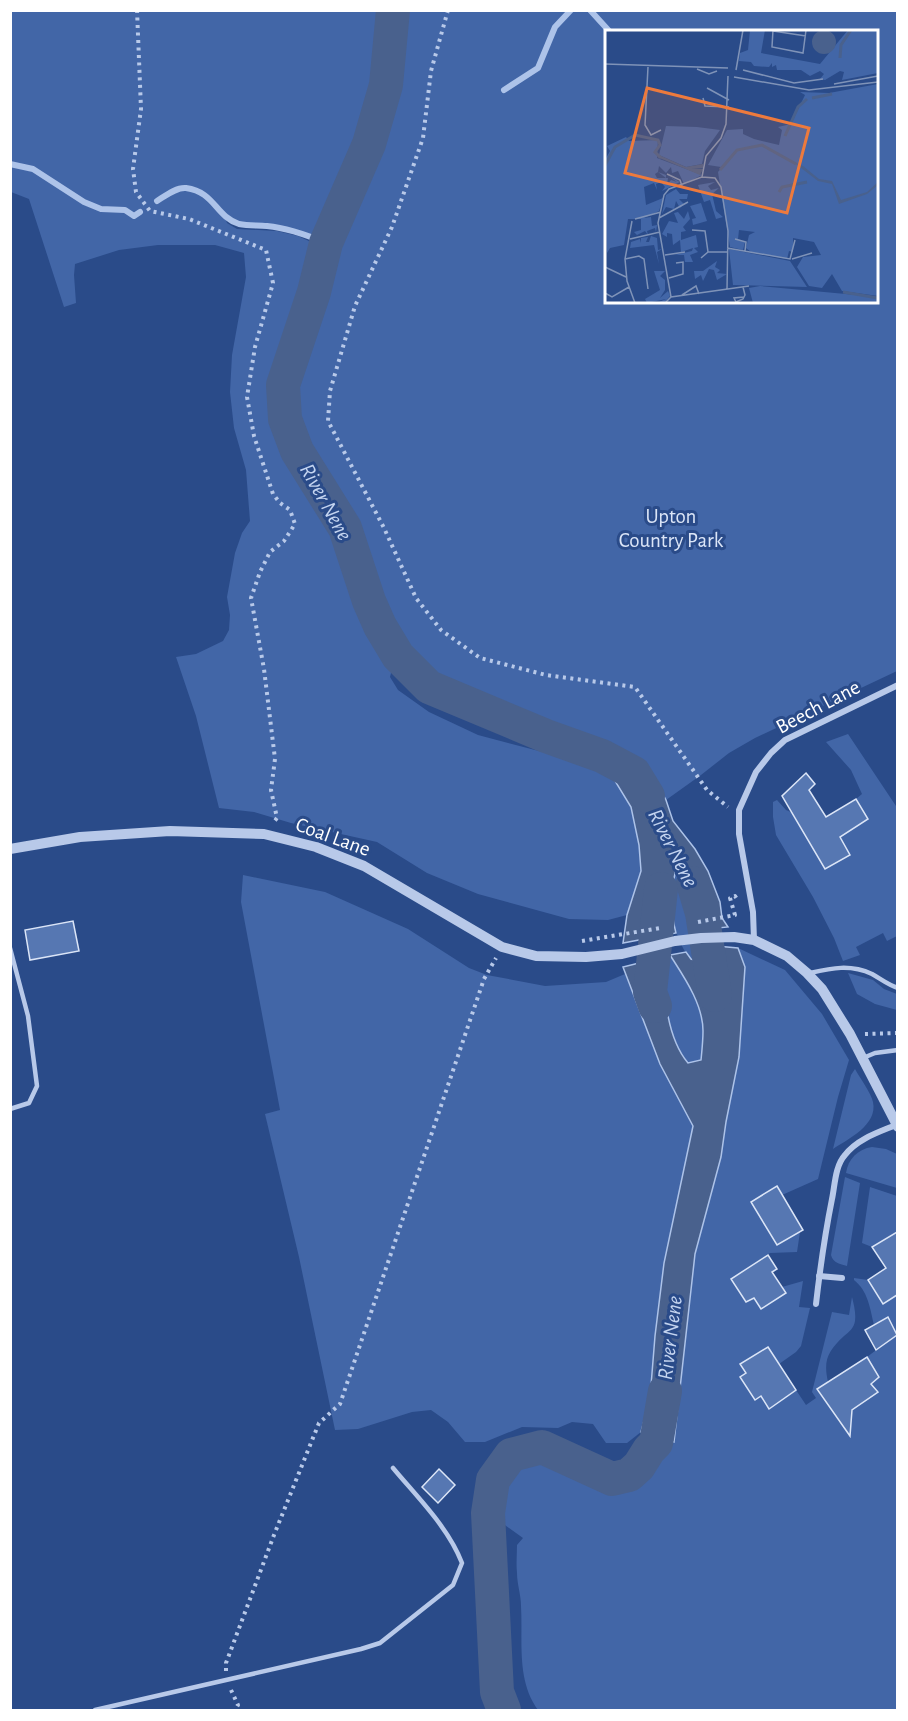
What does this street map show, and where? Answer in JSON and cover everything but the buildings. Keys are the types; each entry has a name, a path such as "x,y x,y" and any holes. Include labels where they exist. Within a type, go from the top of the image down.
{"street":[{"name":"Beech Lane","path":"754,940 753,912 739,834 739,810 756,772 785,740 897,685"},
{"name":"Coal Lane","path":"10,849 80,837 170,831 264,834 316,847 364,866 502,947 536,956 586,957 622,954 675,941 701,938 734,937 754,940 787,956 822,989 850,1034 897,1126"},
{"path":"816,1304 825,1232 842,1157 864,1139 897,1126"},
{"path":"819,1276 842,1278"}],"lane":[{"path":"10,948 28,1016 37,1086 29,1103 10,1109"},
{"path":"807,973 845,967 858,968 897,988"},
{"path":"863,1058 875,1053 897,1050"},
{"path":"95,1710 380,1643 453,1585 462,1563 457,1550 448,1535 393,1468"}],"path":[{"path":"137,10 141,109 133,169 136,192 150,211 189,219 266,250 273,283 255,347 248,397 254,435 273,494 290,510 295,524 284,541 270,552 251,598 264,669 275,759 271,790 277,818 264,834"},
{"path":"448,10 431,71 423,138 392,227 355,306 330,391 328,422 384,528 416,598 441,630 480,658 546,675 636,687 706,790 730,808 739,810"},
{"path":"722,918 735,915 730,898 735,896 742,915 753,912"},
{"path":"235,1710 238,1705 226,1680 226,1663 319,1422 340,1404 484,979 502,947"},
{"path":"850,1034 897,1033"}],"green space":[{"name":"Upton Country Park","path":"10,11 897,11 897,671 755,738 729,753 666,800 652,774 635,758 597,741 429,687 398,656 380,626 369,601 345,528 297,451 285,419 283,385 309,306 326,243 298,232 265,225 238,223 225,216 227,223 237,229 277,231 298,236 311,242 314,248 305,272 304,287 283,356 275,392 281,426 304,477 340,537 358,598 373,630 394,661 390,677 398,690 429,712 478,735 578,759 612,776 631,807 639,845 641,871 627,915 608,920 569,919 478,894 427,873 377,842 291,823 254,812 219,808 196,716 176,657 196,654 223,641 229,630 230,615 227,597 235,553 242,533 250,521 246,470 234,428 230,392 232,355 246,277 244,253 215,245 158,245 119,250 75,264 76,303 64,307 29,199 11,192"},
{"path":"848,734 896,806 897,804 897,936 887,941 883,933 856,947 860,955 843,961 813,897 776,835 773,802 777,800 786,810 798,815 825,868 850,855 840,837 868,819 856,799 862,794 851,770 826,742"},
{"path":"676,867 698,930 701,957 697,961 686,953 675,928 672,899"},
{"path":"243,875 325,892 408,929 469,968 487,975 545,986 606,982 625,974 660,1064 693,1126 664,1263 650,1398 641,1432 627,1443 606,1443 593,1424 572,1422 558,1428 522,1427 485,1442 465,1442 448,1422 431,1410 412,1412 358,1429 335,1430 299,1257 265,1114 280,1110 241,902"},
{"path":"663,946 689,986 699,1008 703,1031 701,1060 688,1063 680,1051 669,1022 664,992"},
{"path":"738,948 785,970 822,1014 849,1060 818,1179 782,1195 777,1186 751,1202 800,1232 797,1252 770,1253 731,1279 746,1302 754,1298 761,1309 785,1293 782,1287 803,1281 799,1307 810,1308 801,1346 779,1364 767,1347 740,1364 746,1373 740,1377 755,1399 761,1396 769,1408 796,1390 806,1405 816,1398 812,1392 832,1312 849,1315 852,1297 855,1312 854,1323 851,1330 828,1356 826,1368 828,1382 817,1389 840,1423 846,1424 844,1405 877,1392 871,1384 879,1377 867,1357 896,1335 883,1320 874,1325 870,1306 854,1278 868,1280 883,1304 897,1295 897,1710 538,1710 526,1686 523,1673 517,1545 523,1538 488,1513 493,1480 511,1455 542,1447 612,1479 629,1475 656,1443 658,1436 674,1442 695,1254 721,1157 739,1057 745,967"},
{"path":"848,973 873,980 884,989 897,994 897,1010 875,1004 857,994"},
{"path":"855,1069 872,1098 871,1118 854,1136 833,1149 851,1075"},
{"path":"872,1147 886,1149 897,1154 897,1188 846,1173 854,1156"},
{"path":"845,1177 860,1183 847,1266 839,1264 831,1255"},
{"path":"870,1187 897,1196 897,1241 893,1234 872,1247 862,1243"}],"water":[{"path":"384,10 406,11 398,87 374,81"},
{"path":"622,752 635,758 652,774 666,800 673,821 695,849 708,871 720,902 722,918 728,927 698,930 676,869 672,901 676,933 623,943 627,915 641,871 639,845 631,807 612,776"},
{"path":"716,946 738,948 745,967 739,1057 721,1157 695,1254 674,1442 641,1432 650,1398 664,1263 693,1126 660,1064 623,967 663,957 665,998 670,1027 688,1063 701,1060 702,1021 692,991 670,955 686,952 691,959 697,961 701,957 700,949"}],"waterway":[{"name":"River Nene","path":"393,10 386,85 369,144 326,243 314,292 283,385 285,419 297,451 345,528 369,601 380,626 398,656 429,687 546,736 602,756 634,773 648,796"},
{"path":"504,90 538,68 555,27 571,10"},
{"path":"590,10 608,30"},
{"path":"10,164 33,169 84,202 101,209 125,210 134,216 140,212"},
{"path":"157,201 178,189 196,190 209,199 225,216 239,224 282,228 326,243"},
{"name":"River Nene","path":"693,883 702,913 715,995"},
{"path":"655,1006 650,992 661,889"},
{"name":"River Nene","path":"504,1710 497,1692 488,1513 493,1480 511,1455 542,1447 612,1479 629,1475 639,1466 656,1443 665,1391"}]}
